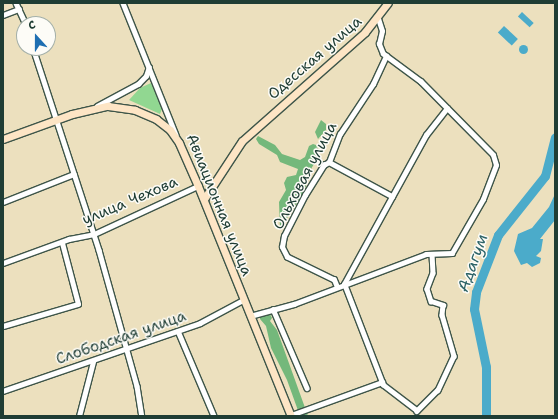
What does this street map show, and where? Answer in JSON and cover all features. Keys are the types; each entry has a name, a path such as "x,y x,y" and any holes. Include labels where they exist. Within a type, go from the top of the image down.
{"main road":[{"name":"Одесская улица","path":"204,199 242,141 254,128 378,19 388,3"},
{"path":"3,139 82,111 108,106 135,110 164,124 179,143"},
{"name":"Авиационная улица","path":"179,143 204,199 291,415"}],"street":[{"path":"16,3 22,16"},
{"name":"Авиационная улица","path":"123,3 179,143"},
{"path":"3,15 19,9"},
{"path":"250,316 294,304 400,263 432,254 456,251 483,199 496,165 493,155 421,82 380,50 382,31 378,19"},
{"path":"36,56 94,234 140,396 142,416"},
{"name":"Ольховая улица","path":"337,287 334,280 287,257 282,247 293,218 324,165 329,162 340,134 373,84 386,56"},
{"path":"82,111 131,90 144,79 149,67"},
{"path":"432,254 433,273 427,289 431,301 443,305 442,315 454,356 438,390 417,411 382,382 344,284 426,135 447,108"},
{"path":"329,162 392,196"},
{"path":"3,202 74,174"},
{"name":"улица Чехова","path":"3,263 62,243 68,239 94,234 198,186"},
{"path":"3,326 78,304 62,243"},
{"name":"Слободская улица","path":"3,391 93,362 127,348 200,323 244,300"},
{"path":"273,309 307,388"},
{"path":"178,331 214,416"},
{"path":"79,416 93,362"},
{"path":"291,415 382,382"}],"green space":[{"path":"151,83 162,109 160,114 129,100 140,88"},
{"path":"321,120 326,124 326,130 318,139 315,132"},
{"path":"258,136 275,145 282,154 300,160 305,157 309,146 313,144 316,145 319,151 317,159 305,179 306,186 302,195 280,229 279,202 286,190 284,183 287,177 296,175 298,169 280,162 277,155 259,144 256,139"},
{"path":"269,312 272,318 270,321 277,330 308,416 300,416 287,380 271,348 266,326 260,319 260,315"}],"water":[{"path":"522,12 534,23 530,27 518,16"},
{"path":"504,26 518,39 512,46 498,33"},
{"path":"523,44 528,49 523,54 518,49"},
{"path":"555,194 555,220 540,239 543,239 541,251 536,256 541,258 540,263 532,267 527,263 521,265 514,251 518,234 532,228 549,207"}],"waterway":[{"name":"Адагум","path":"486,416 486,367 474,309 476,292 498,235 545,176 555,137"}]}
